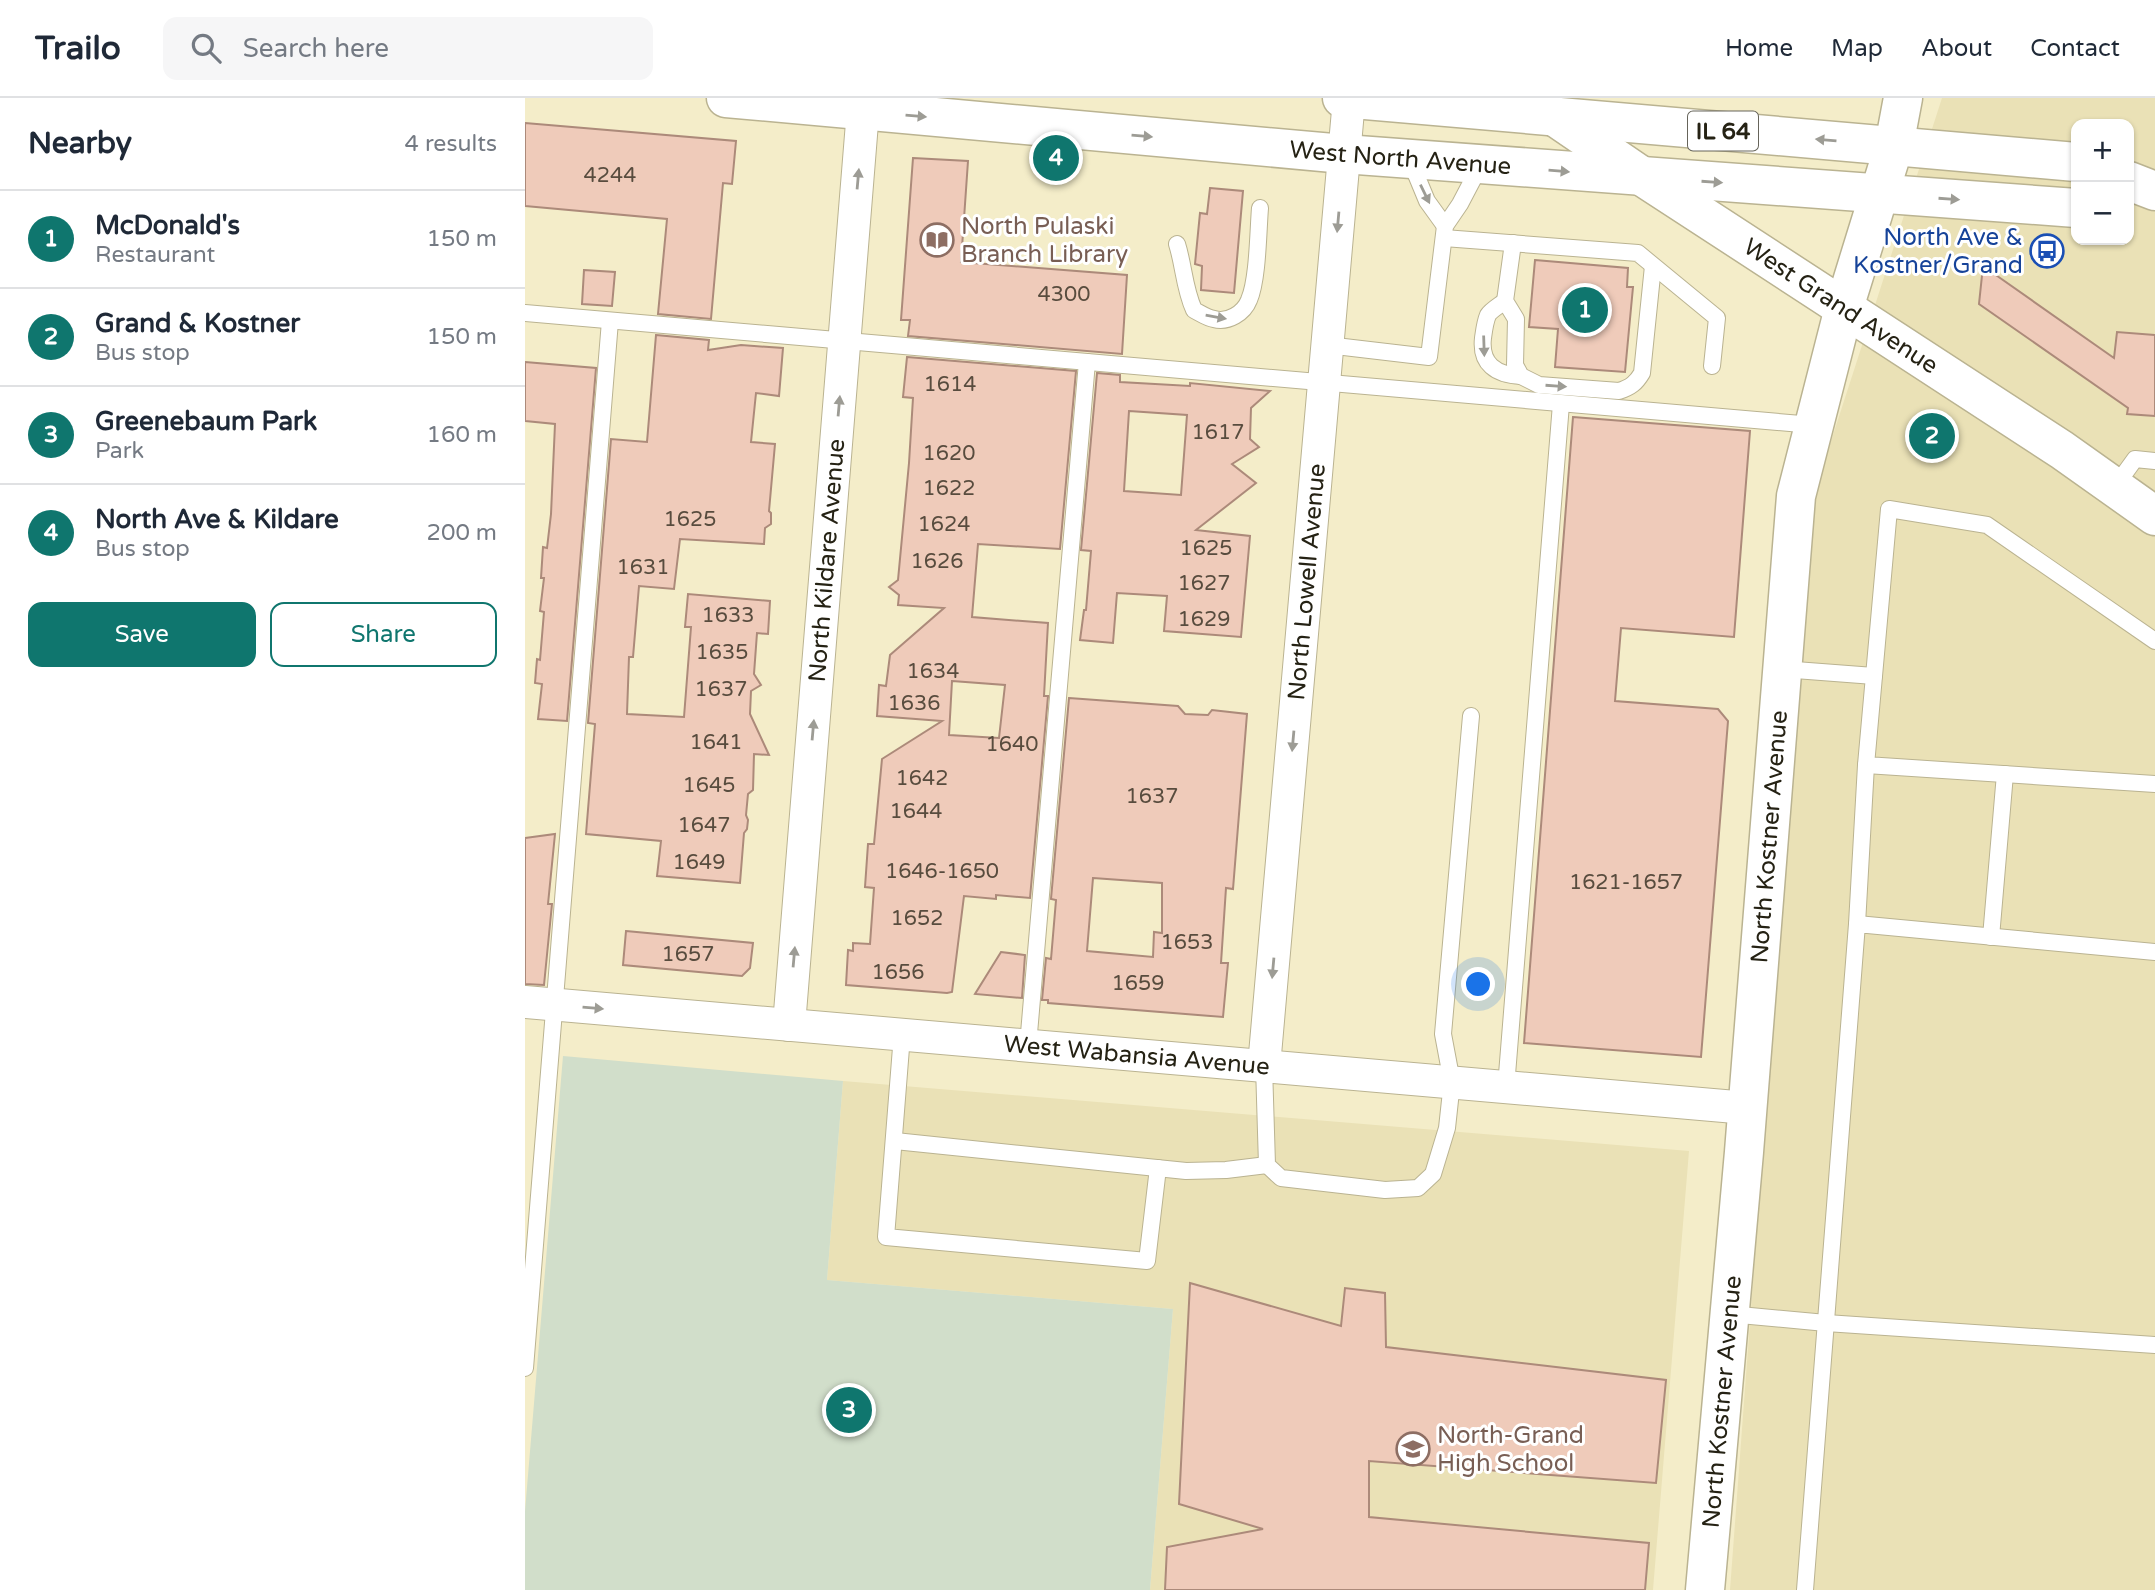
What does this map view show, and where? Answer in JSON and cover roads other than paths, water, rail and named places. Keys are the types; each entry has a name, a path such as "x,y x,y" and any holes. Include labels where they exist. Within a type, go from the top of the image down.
{"main road":[{"name":"West North Avenue","path":"726,98 958,109 1344,154 2071,208"},
{"name":"IL 64","path":"1342,98 1539,106 1893,146 2071,162"},
{"name":"North Kostner Avenue","path":"1705,1590 1748,1108 1796,496 1812,425 1881,193 1903,98"},
{"name":"West Grand Avenue","path":"1539,106 1643,177 2062,450 2124,474 2155,516"}],"street":[{"name":"North Lowell Avenue","path":"1264,1066 1349,99"},
{"name":"North Kildare Avenue","path":"789,1025 864,104"},
{"name":"West Wabansia Avenue","path":"540,1003 1748,1108"}],"lane":[{"path":"1409,159 1444,232"},
{"path":"1327,345 1429,357 1444,232 1481,164"},
{"path":"1177,244 1184,267 1186,291 1194,310 1214,319 1226,320 1242,312 1249,300 1260,208"},
{"path":"1444,232 1513,243 1638,253 1717,318 1712,366"},
{"path":"1513,243 1505,301 1516,319 1515,365 1521,376"},
{"path":"1505,301 1489,314 1484,328 1483,355 1487,363 1507,374 1521,376 1539,385 1619,391 1637,382 1642,373 1653,266"},
{"path":"525,313 1812,425"},
{"path":"525,1368 540,1003 610,321"},
{"path":"1028,1045 1087,362"},
{"path":"1506,1087 1560,404"},
{"path":"2124,474 2155,461"},
{"path":"1805,1590 1857,924 1866,765 1889,509 1987,525 2155,641"},
{"path":"1782,669 1874,676"},
{"path":"1264,1066 1267,1165 1281,1178 1385,1190 1418,1188 1433,1174 1447,1128 1452,1082 1443,1034 1471,716"},
{"path":"1866,765 2155,784"},
{"path":"1991,937 2005,774"},
{"path":"1857,924 2155,952"},
{"path":"902,1035 886,1237 1147,1261 1159,1168"},
{"path":"895,1141 1186,1171 1267,1165"},
{"path":"1729,1314 2155,1345"}],"place":[{"name":"North Ave & Kildare","path":"1056,158"},
{"name":"North Pulaski Branch Library","path":"937,240"},
{"name":"North Ave & Kostner/Grand","path":"2047,251"},
{"name":"McDonald's","path":"1585,310"},
{"name":"Grand & Kostner","path":"1932,436"},
{"name":"Greenebaum Park","path":"849,1410"},
{"name":"North-Grand High School","path":"1413,1449"}]}
